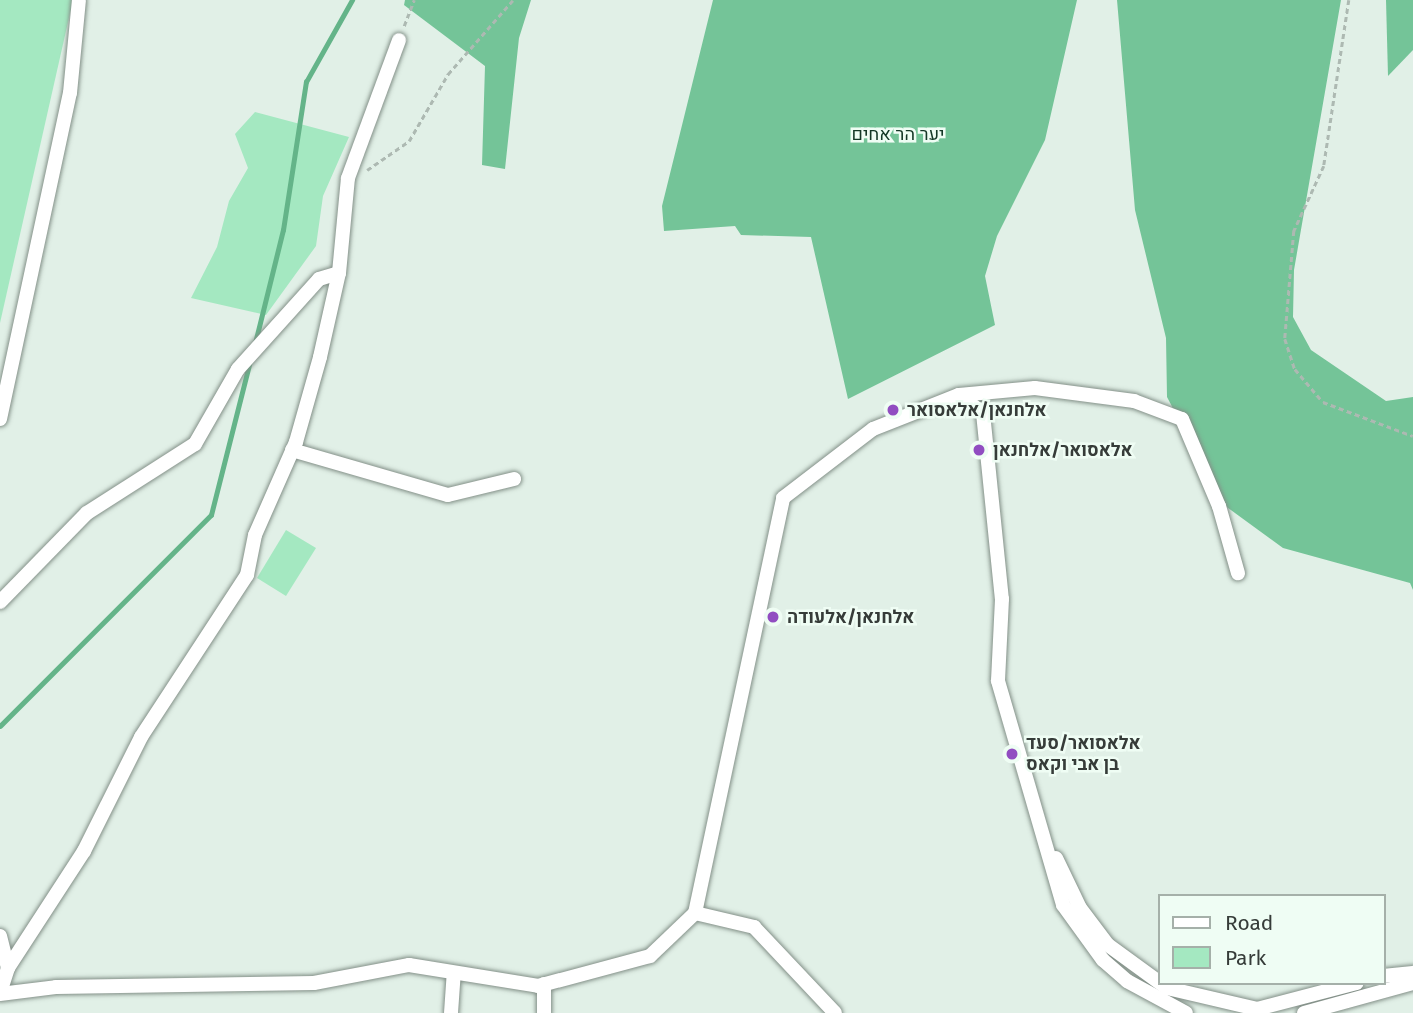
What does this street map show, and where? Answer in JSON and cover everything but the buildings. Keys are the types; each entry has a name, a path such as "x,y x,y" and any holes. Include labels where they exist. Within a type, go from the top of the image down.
{"street":[{"path":"0,419 71,93 79,0"},
{"path":"400,40 348,178 339,273 292,450 255,535 247,575 141,737 84,851 8,968 0,993 56,987 314,983 409,965 454,974 544,984 650,956 695,914 783,498 873,429 959,395 1035,388 1135,401 1182,419 1219,506 1238,573"},
{"path":"0,602 87,513 195,444 238,369 319,279 339,273"},
{"path":"959,395 983,412 1002,598 998,681 1063,905 1081,933 1127,981 1186,1013"},
{"path":"292,450 448,495 514,478"},
{"path":"1039,822 1080,908 1108,944 1158,981"},
{"path":"695,914 754,927 772,939 835,1013"},
{"path":"0,936 8,968"},
{"path":"1385,976 1413,972"},
{"path":"451,1013 454,974"},
{"path":"1304,1013 1413,983"},
{"path":"544,984 544,1013"},
{"path":"1163,985 1256,1009 1349,985"}],"path":[{"path":"400,40 414,0"},
{"path":"348,178 374,167 408,141 449,74 513,0"},
{"path":"1349,0 1324,166 1294,231 1285,339 1296,369 1323,402 1413,436"}],"green space":[{"path":"0,0 73,0 0,323"},
{"path":"405,0 531,0 519,38 505,169 482,165 485,66 404,5"},
{"name":"יער הר אחים","path":"713,0 1077,0 1045,140 997,236 985,276 995,325 848,399 811,237 741,235 735,226 664,231 662,206"},
{"path":"1117,0 1341,0 1294,270 1293,317 1311,350 1386,401 1413,397 1413,590 1410,583 1283,548 1224,505 1167,397 1166,338 1135,210"},
{"path":"1386,0 1413,0 1413,50 1388,76"},
{"path":"255,112 349,137 323,196 316,246 266,315 191,298 217,247 229,201 248,168 235,134"},
{"path":"286,530 316,548 286,596 257,578"}],"waterway":[{"path":"255,343 283,230 306,82 352,0"},
{"path":"0,726 211,515 249,365"}],"place":[{"name":"אלחנאן/אלאסואר","path":"893,410"},
{"name":"אלאסואר/אלחנאן","path":"979,450"},
{"name":"אלחנאן/אלעודה","path":"773,617"},
{"name":"אלאסואר/סעד בן אבי וקאס","path":"1012,754"}]}
